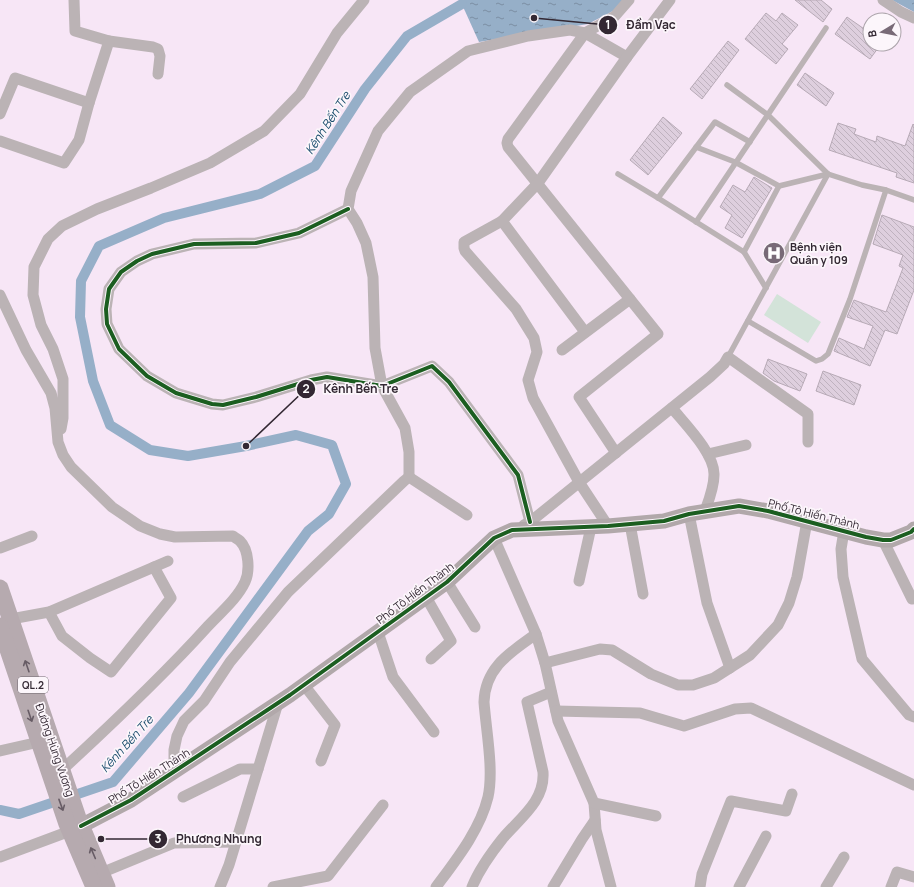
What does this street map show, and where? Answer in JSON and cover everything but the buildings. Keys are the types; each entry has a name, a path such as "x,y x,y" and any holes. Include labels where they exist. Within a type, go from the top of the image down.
{"main road":[{"name":"Đường Hùng Vương","path":"0,588 5,623 39,742 61,780"},
{"name":"Đường Hùng Vương","path":"5,623 61,780 74,825 101,882"}],"street":[{"path":"74,0 75,31 109,41 158,49 160,56 158,74"},
{"path":"58,442 63,418 63,379 53,349 41,326 33,295 34,267 48,239 62,226 97,209 210,163 264,131 300,94 337,33 364,0"},
{"path":"616,453 579,397 658,334 508,147 507,143 508,139 585,33 615,16 629,0"},
{"path":"608,526 579,482 529,388 528,380 537,352 534,338 516,309 465,251 464,242 502,221 538,183 627,56 670,0"},
{"path":"883,0 914,18"},
{"path":"174,772 174,750 177,736 184,721 204,701 230,662 288,592 409,478 409,452 405,428 382,386 375,348 373,277 366,243 357,223 348,209 351,191 378,131 410,92 468,51 528,36 570,30 585,33 627,56"},
{"path":"0,141 64,163 78,140 109,41"},
{"path":"0,114 15,78 89,103"},
{"path":"348,209 299,233 256,242 194,244 152,254 137,261 121,272 110,289 106,309 107,324 119,349 147,376 176,393 212,404 223,405 256,397 311,380 327,377 382,386 432,366 449,382 518,475 530,522"},
{"path":"502,221 585,332"},
{"path":"0,295 26,350 51,393 55,408 58,442 63,455 71,467 112,507 140,526 160,534 175,537 233,536 244,548 247,559 245,581 236,595 61,780"},
{"path":"562,350 630,299"},
{"path":"512,530 530,522 710,377 724,364 728,357 808,414 808,442"},
{"path":"672,408 708,454 714,469 715,476 705,511"},
{"path":"708,454 746,445"},
{"path":"409,478 467,515"},
{"name":"Phố Tô Hiến Thành","path":"74,825 130,800 278,703 447,582 494,538 512,530 608,526 664,521 689,514 739,506 768,511 883,540 891,540 901,537 914,529"},
{"path":"689,514 707,603 730,668"},
{"path":"545,663 600,649 612,650 651,674 678,685 693,685 714,678 750,655 778,625 789,604 797,577 806,521"},
{"path":"630,524 643,594"},
{"path":"579,581 591,527"},
{"path":"844,531 841,549 843,577 862,659 910,715 914,717"},
{"path":"0,548 32,536"},
{"path":"494,538 536,634 545,663 558,720 594,803 596,830 611,887"},
{"path":"883,540 912,599"},
{"path":"5,623 49,612 168,561"},
{"path":"49,612 62,636 111,672 171,598 154,567"},
{"path":"447,582 475,627"},
{"path":"426,598 451,641 431,659"},
{"path":"378,632 393,676 434,732"},
{"path":"436,887 474,830 488,796 490,772 484,691 488,678 507,655 536,634"},
{"path":"304,685 335,725 321,761"},
{"path":"472,887 487,860 534,804 541,790 544,779 543,772 527,702 551,692"},
{"path":"220,887 229,865 278,703"},
{"path":"556,711 640,713 684,726 735,709 751,708 914,785"},
{"path":"0,751 39,742"},
{"path":"183,797 240,769 258,769"},
{"path":"700,887 702,874 730,801 786,811 792,794"},
{"path":"594,803 656,816"},
{"path":"273,887 328,876 383,805"},
{"path":"553,887 595,820"},
{"path":"0,857 74,825"},
{"path":"739,887 766,836"},
{"path":"101,882 174,843 236,842"},
{"path":"826,887 844,857"},
{"path":"891,887 897,872 914,877"}],"lane":[{"path":"696,222 826,28"},
{"path":"727,85 768,115 828,174 862,185 886,190 914,200"},
{"path":"658,198 715,122 750,142"},
{"path":"696,147 735,162 779,186 828,174"},
{"path":"618,174 744,252 766,288"},
{"path":"728,357 828,174"},
{"path":"744,252 779,186"},
{"path":"748,321 816,361 822,359 828,354 850,299 886,190"}],"shaded area":[{"path":"777,294 821,322 808,343 764,315"}],"water":[{"path":"460,0 623,0 613,11 588,24 479,42"},
{"path":"892,0 914,0 914,12"}],"waterway":[{"name":"Kênh Bến Tre","path":"0,810 19,814 113,782 189,693 308,531 329,514 346,484 332,445 296,435 246,446 188,456 150,450 110,425 93,381 80,317 81,281 99,246 164,218 260,194 315,166 365,89 407,36 462,4"}],"cycle path":[{"path":"348,209 299,233 256,243 194,244 152,254 137,261 121,272 109,289 106,309 107,324 119,349 147,376 176,393 212,404 223,405 256,397 311,380 327,377 382,386 432,366 449,382 518,475 530,522"},
{"path":"81,826 131,800 290,695 447,582 494,538 512,530 608,526 664,521 689,514 739,506 768,511 866,537 883,540 891,540 911,532 914,529"}],"place":[{"name":"Đầm Vạc","path":"534,18"},
{"name":"Bệnh viện Quân y 109","path":"774,253"},
{"name":"Kênh Bến Tre","path":"246,446"},
{"name":"Phương Nhung","path":"101,839"}]}
